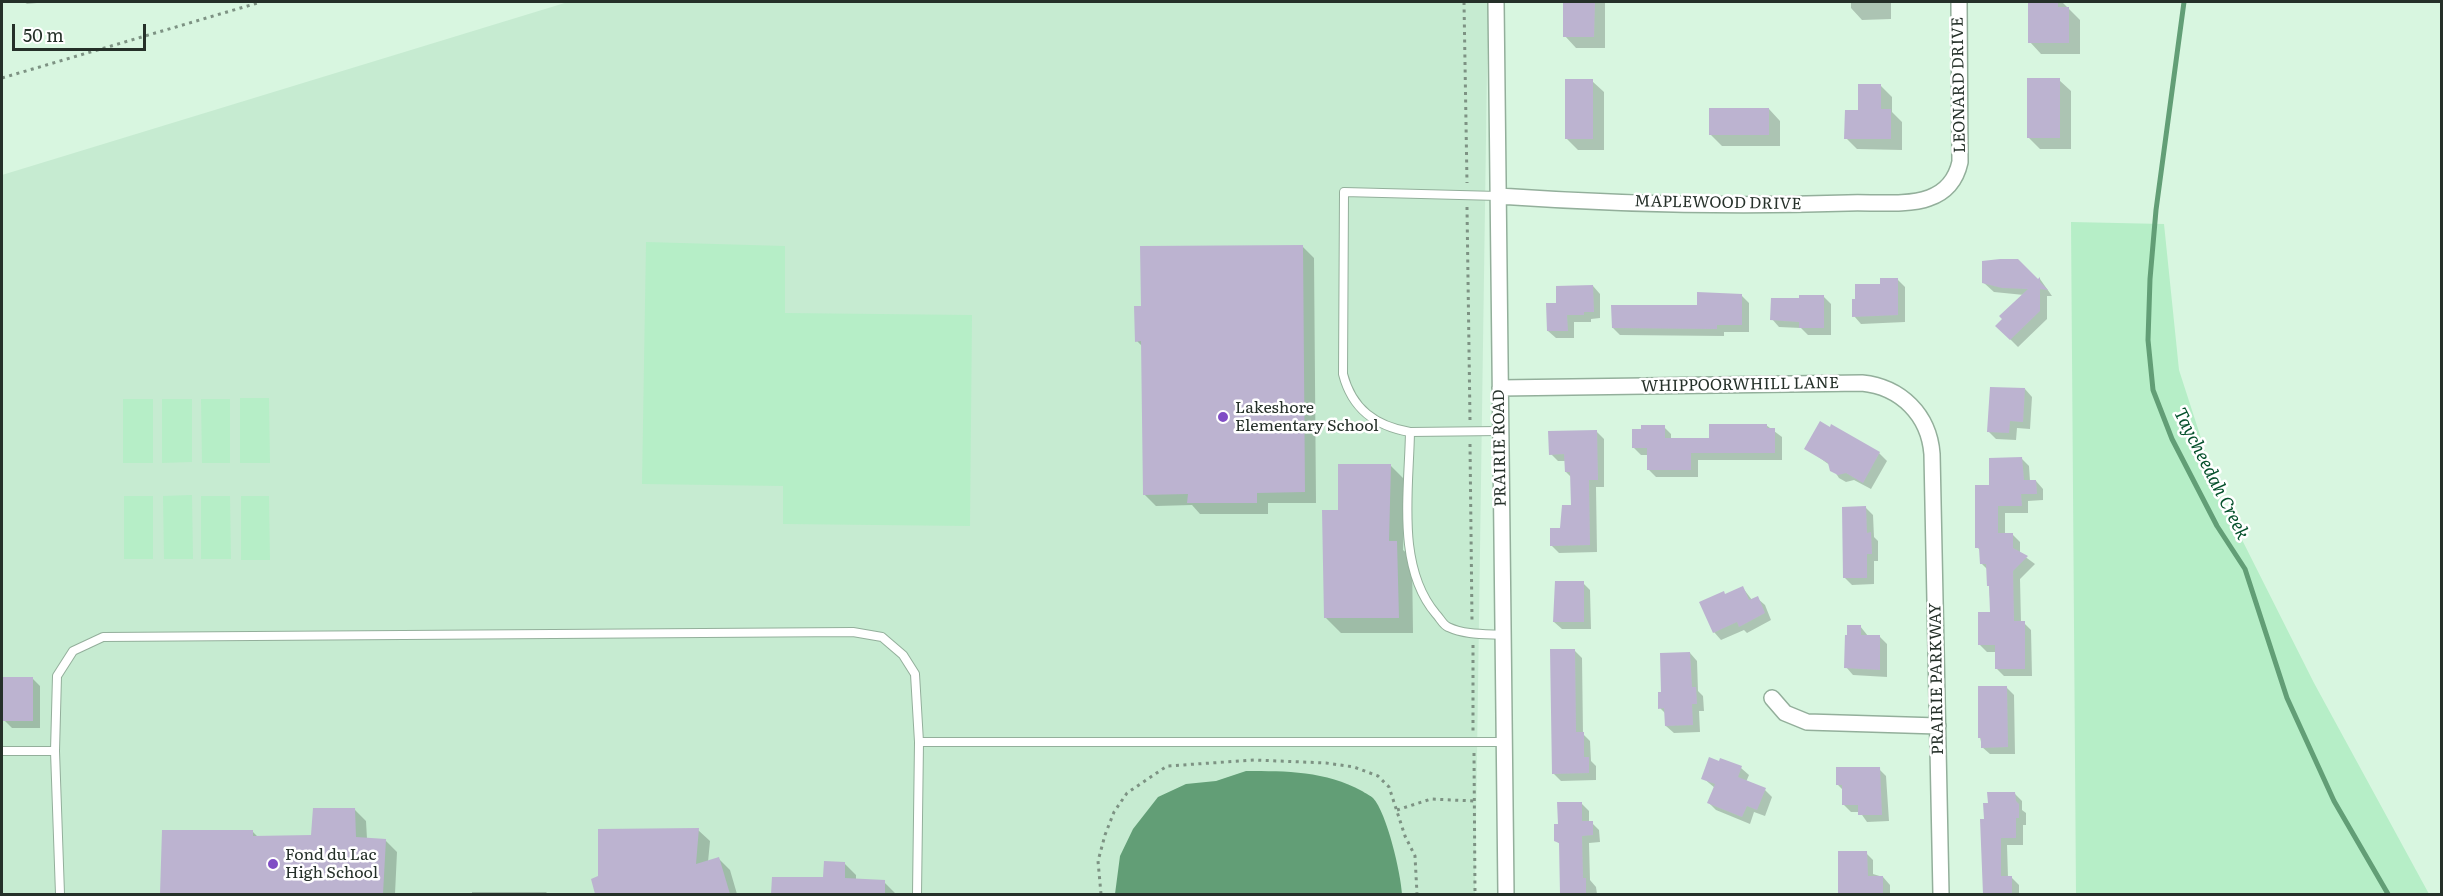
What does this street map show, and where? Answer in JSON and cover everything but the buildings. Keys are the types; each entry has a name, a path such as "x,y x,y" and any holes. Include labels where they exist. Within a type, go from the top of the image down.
{"street":[{"name":"PRAIRIE ROAD","path":"1496,2 1506,894"},
{"name":"LEONARD DRIVE","path":"1936,195 1952,182 1960,159 1959,2"},
{"name":"MAPLEWOOD DRIVE","path":"1498,196 1635,202 1772,204 1917,201 1936,195"},
{"name":"WHIPPOORWHILL LANE","path":"1500,388 1873,384 1901,396 1916,410 1928,433 1932,463"},
{"name":"PRAIRIE PARKWAY","path":"1932,463 1941,894"},
{"path":"1772,698 1785,713 1808,722 1938,726"}],"lane":[{"path":"1498,196 1344,192 1343,374 1347,389 1357,406 1388,428 1410,432 1500,431"},
{"path":"1410,432 1408,548 1414,576 1425,601 1446,626 1472,634 1503,635"},
{"path":"60,894 55,751 57,676 73,651 103,637 853,633 882,637 903,656 915,674 919,742 917,894"},
{"path":"919,742 1504,742"},
{"path":"2,751 55,751"}],"path":[{"path":"2,78 261,2"},
{"path":"1464,2 1475,894"},
{"path":"1101,894 1098,861 1114,812 1127,793 1167,766 1255,760 1326,763 1354,767 1378,776 1389,787 1405,836 1415,856 1417,894"},
{"path":"1397,810 1431,799 1474,801"}],"shaded area":[{"path":"568,2 1488,2 1475,894 2,894 2,175"},
{"path":"2071,222 2164,224 2179,370 2219,494 2314,683 2429,894 2076,894"},
{"path":"646,242 785,246 785,313 972,315 970,526 783,524 783,486 642,484"},
{"path":"240,398 269,398 270,463 240,463"},
{"path":"123,399 153,399 153,463 123,463"},
{"path":"162,399 192,399 192,462 162,463"},
{"path":"201,399 230,399 230,463 202,463"},
{"path":"192,495 193,559 164,559 163,496"},
{"path":"124,496 153,496 153,559 124,559"},
{"path":"201,496 230,496 231,559 201,559"},
{"path":"241,496 269,496 270,560 241,560"},
{"path":"1246,771 1291,772 1320,776 1348,784 1372,797 1388,830 1402,894 1115,894 1120,856 1133,829 1158,797 1186,784 1216,781"}],"waterway":[{"name":"Taycheedah Creek","path":"2184,2 2156,210 2150,279 2148,340 2153,390 2172,439 2217,526 2245,569 2287,698 2334,801 2388,894"}],"place":[{"name":"Lakeshore Elementary School","path":"1223,417"},
{"name":"Fond du Lac High School","path":"273,864"}]}
